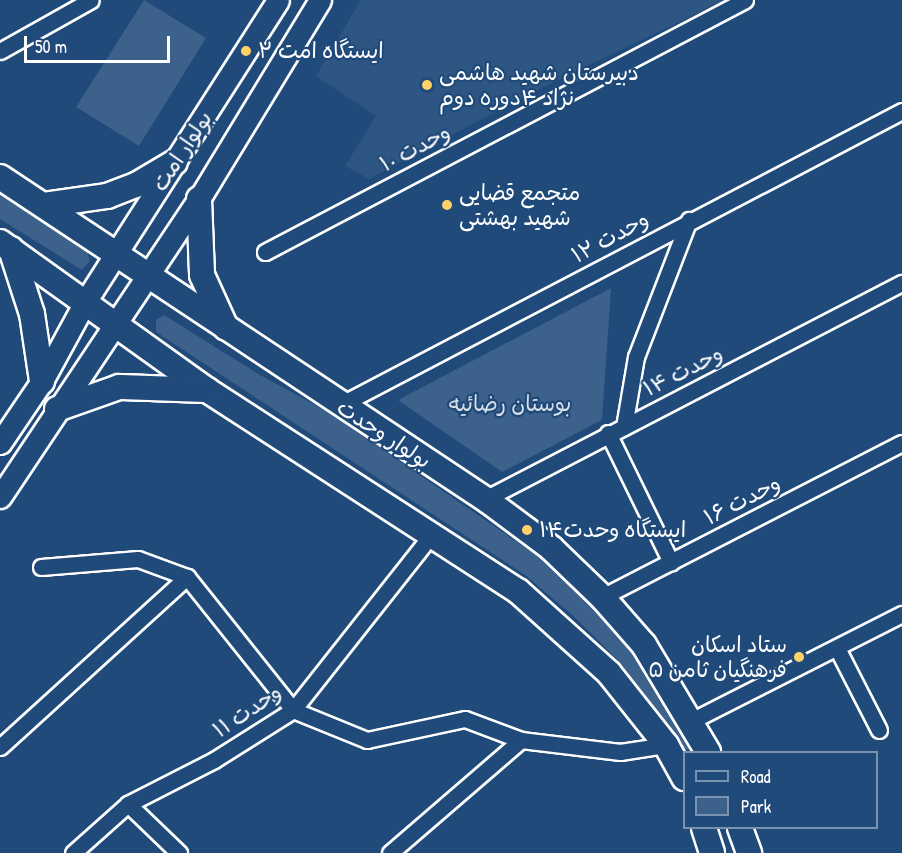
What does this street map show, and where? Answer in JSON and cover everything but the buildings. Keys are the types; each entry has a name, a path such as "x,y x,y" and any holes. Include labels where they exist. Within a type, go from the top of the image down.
{"main road":[{"name":"بولوار امت","path":"0,443 42,381 84,302 278,0"},
{"name":"بولوار امت","path":"0,497 199,199 321,0"},
{"path":"45,206 107,196 136,185 175,162"},
{"name":"بولوار وحدت","path":"0,177 485,500 551,548 602,597 644,645 707,751"},
{"path":"199,199 202,274 226,328"},
{"path":"4,248 207,390 526,598 609,673 666,746 683,776"},
{"path":"4,248 32,314 42,381"},
{"path":"57,409 118,387 207,390"},
{"path":"704,829 712,853"}],"street":[{"path":"0,51 91,0"},
{"name":"وحدت ۱۰","path":"265,252 745,0"},
{"name":"وحدت ۱۲","path":"340,405 689,220 902,111"},
{"path":"624,427 636,357 689,220"},
{"name":"وحدت ۱۴","path":"485,500 608,433 624,427 902,283"},
{"path":"608,433 671,562"},
{"name":"وحدت ۱۶","path":"602,597 902,443"},
{"name":"وحدت ۱۱","path":"73,853 128,804 214,760 293,710 431,536"},
{"path":"41,567 138,559 187,577 293,710 367,740 465,718 521,740 620,752 666,746"},
{"path":"0,747 187,577"},
{"path":"691,721 902,614"},
{"path":"837,648 879,730"},
{"path":"390,853 521,740"},
{"path":"128,804 179,853"}],"shaded area":[{"name":"دبیرستان شهید هاشمی نژاد ۴دوره دوم","path":"361,0 725,0 531,93 369,179 345,166 376,116 316,76"}],"green space":[{"path":"144,0 206,38 139,146 76,107"},
{"path":"0,194 87,250 90,261 82,270 0,219"},
{"name":"بوستان رضائیه","path":"611,288 602,420 502,472 398,400"},
{"path":"164,315 260,375 328,412 539,557 583,597 633,654 689,749 681,750 621,663 570,613 525,575 156,332 156,320"}],"place":[{"name":"ایستگاه امت ۲","path":"246,51"},
{"name":"دبیرستان شهید هاشمی نژاد ۴دوره دوم","path":"427,85"},
{"name":"متجمع قضایی شهید بهشتی","path":"447,205"},
{"name":"ایستگاه وحدت۱۴","path":"527,530"},
{"name":"ستاد اسکان فرهنگیان ثامن ۵","path":"799,657"}]}
